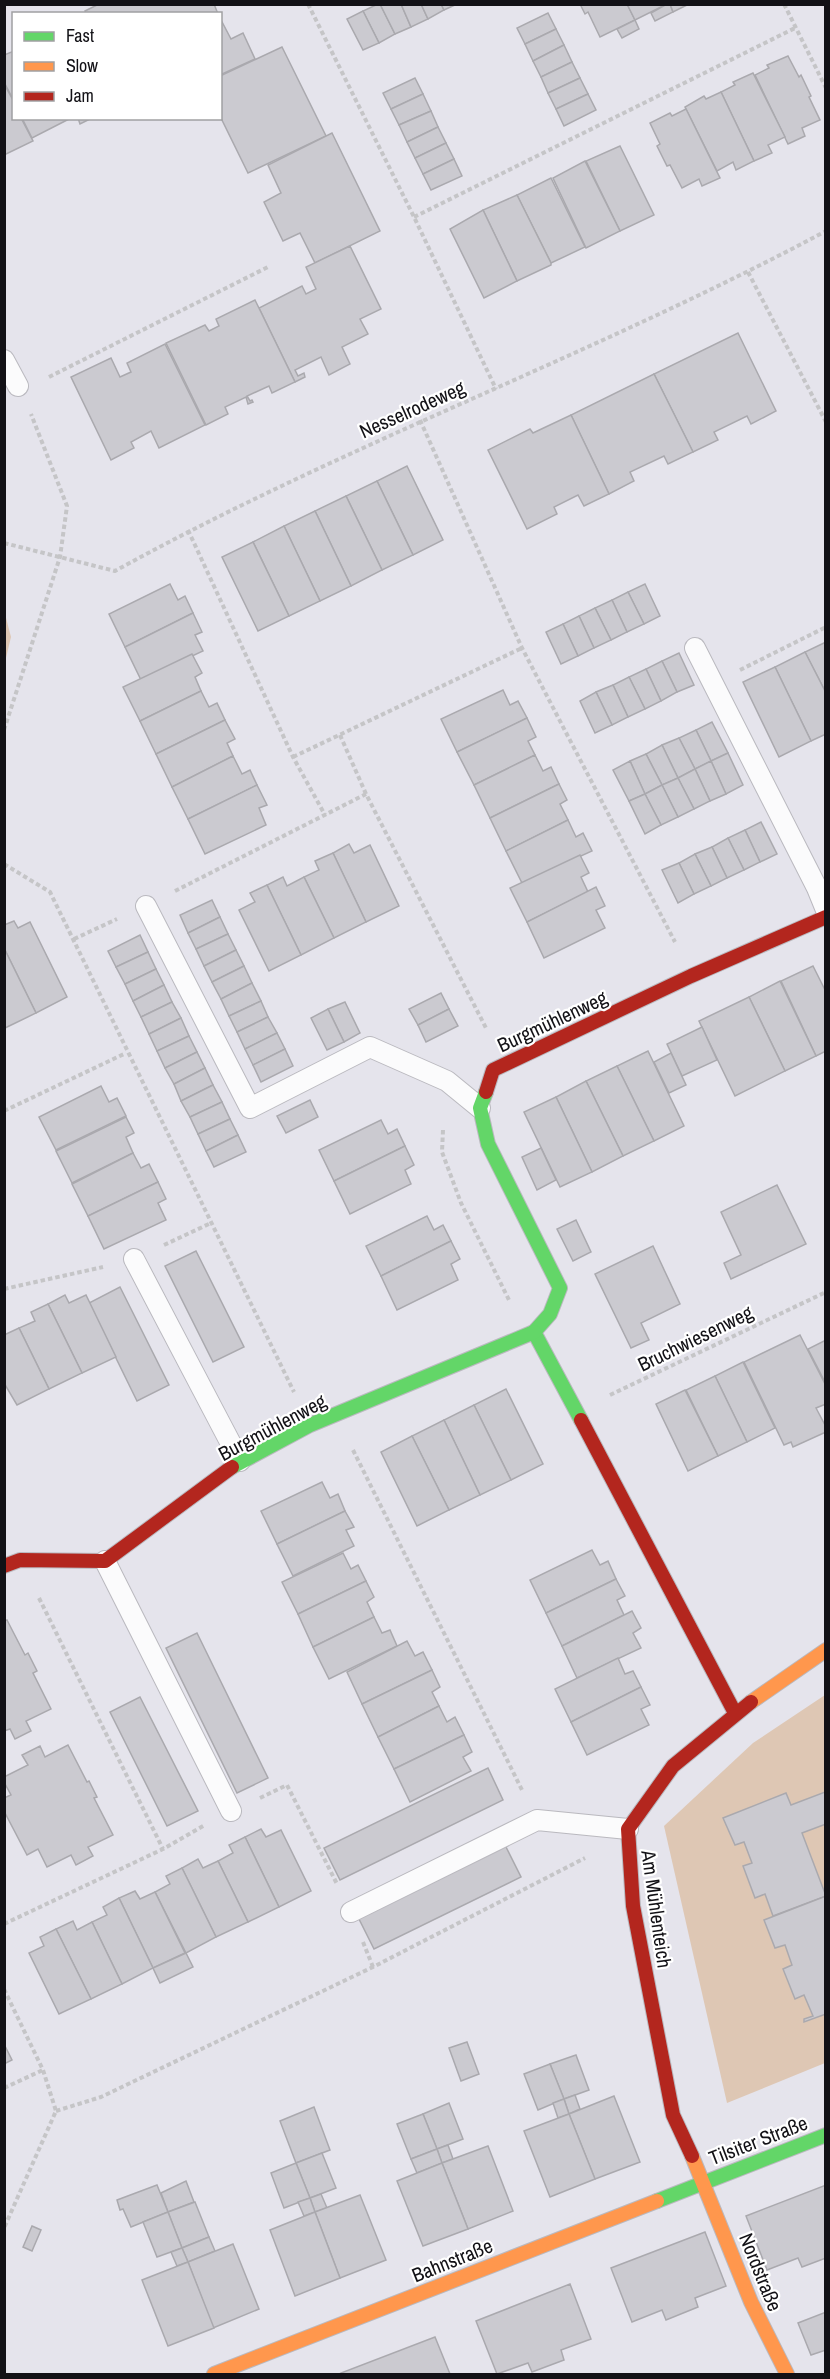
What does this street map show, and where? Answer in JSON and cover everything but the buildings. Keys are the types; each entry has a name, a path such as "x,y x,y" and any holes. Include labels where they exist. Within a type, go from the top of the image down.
{"street":[{"name":"Burgmühlenweg","path":"105,1561 240,1461 310,1425 534,1332 550,1314 560,1288 488,1144 480,1108 493,1070 691,976 825,917"},
{"path":"534,1332 735,1713"},
{"path":"4,1566 20,1560 105,1561"},
{"name":"Am Mühlenteich","path":"704,2181 673,2115 633,1906 628,1829 673,1766 735,1713 825,1650"},
{"name":"Tilsiter Straße","path":"704,2181 825,2135"},
{"name":"Bahnstraße","path":"214,2374 240,2370 704,2181"},
{"name":"Nordstraße","path":"704,2181 750,2302 787,2374"}],"lane":[{"path":"4,360 20,388"},
{"path":"695,648 817,888 825,910"},
{"path":"146,906 250,1108 370,1047 447,1081 480,1108"},
{"path":"134,1259 240,1461"},
{"path":"105,1561 231,1811"},
{"path":"351,1912 537,1820 628,1829"}],"path":[{"path":"308,4 414,217 496,390"},
{"path":"784,4 825,88"},
{"path":"414,217 795,28"},
{"name":"Nesselrodeweg","path":"4,543 115,571 188,530 420,420 496,390 748,272 825,231"},
{"path":"4,730 60,557 67,506 20,388 270,266"},
{"path":"748,272 825,422"},
{"path":"420,420 522,648 691,976"},
{"path":"188,530 293,758 325,814"},
{"path":"714,683 825,627"},
{"path":"293,758 522,648"},
{"path":"340,735 366,794 489,1034"},
{"path":"74,939 146,906 366,794"},
{"path":"4,864 50,892 126,1053 310,1425"},
{"path":"4,1111 126,1053"},
{"name":"Bruchwiesenweg","path":"577,1410 825,1292"},
{"path":"336,1414 537,1820"},
{"path":"20,1560 164,1849"},
{"path":"4,1924 164,1849 231,1811 287,1785 351,1912 373,1966"},
{"path":"56,2110 100,2097 373,1966 574,1866 628,1829"},
{"path":"4,1989 43,2070 56,2110 4,2228"},
{"path":"4,2088 43,2070"}],"shaded area":[{"path":"5,614 11,637 5,662"},
{"path":"825,1695 825,2063 727,2103 664,1826 753,1743"}],"traffic: fast":[{"path":"486,1092 480,1108 488,1144 560,1288 550,1314 534,1332 581,1420"},
{"path":"232,1467 310,1425 534,1332"},
{"path":"657,2201 826,2135"}],"traffic: slow":[{"path":"751,1702 826,1650"},
{"path":"692,2156 751,2302 787,2374"},
{"path":"214,2374 657,2201"}],"traffic: jam":[{"path":"486,1092 493,1070 691,976 826,917"},
{"path":"581,1420 735,1713"},
{"path":"4,1566 20,1560 105,1561 232,1467"},
{"path":"692,2156 673,2115 633,1906 628,1829 673,1766 751,1702"}]}
